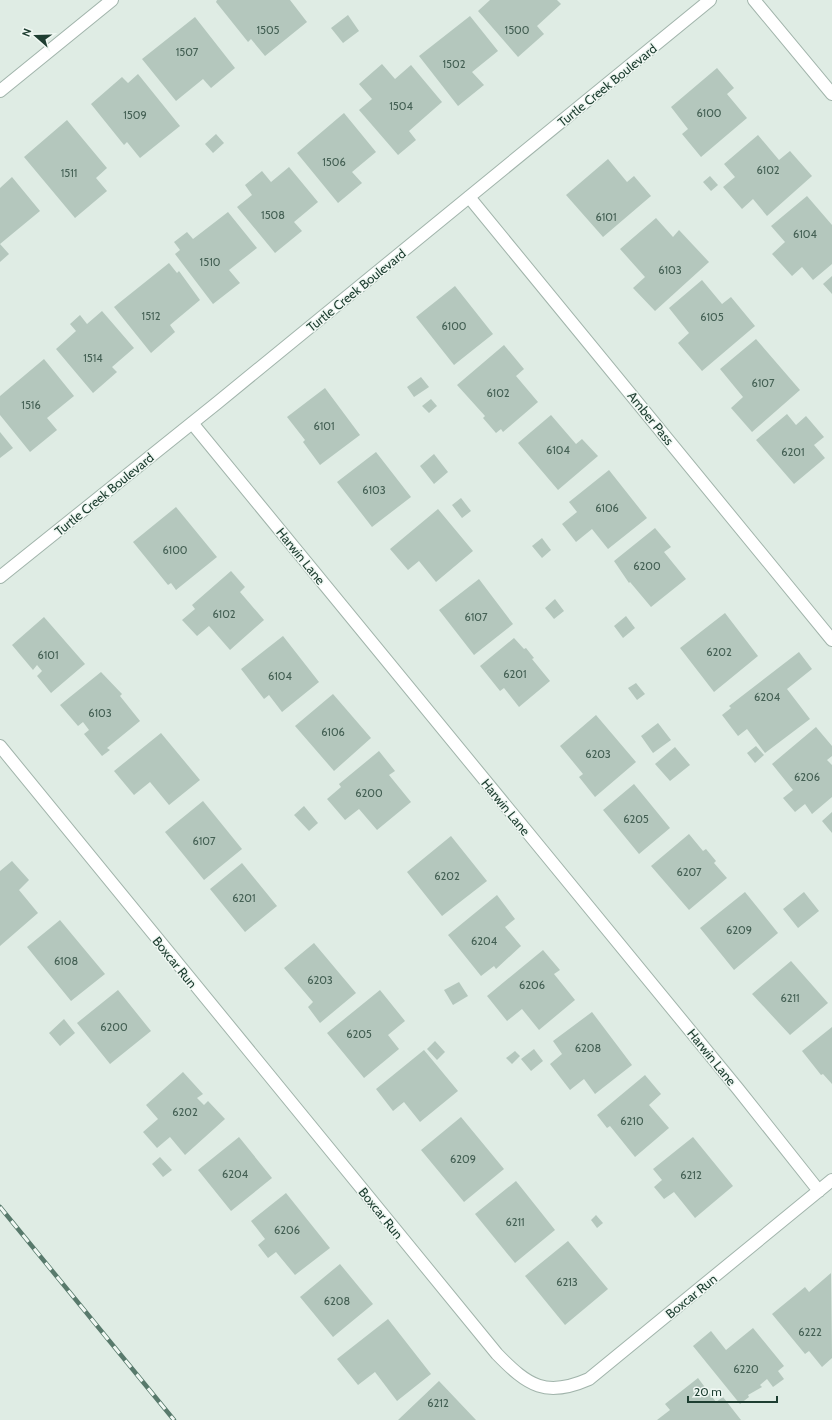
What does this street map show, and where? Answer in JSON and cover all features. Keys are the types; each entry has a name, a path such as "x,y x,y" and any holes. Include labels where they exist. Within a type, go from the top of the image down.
{"street":[{"path":"0,91 112,0"},
{"name":"Turtle Creek Boulevard","path":"0,577 192,423 710,0"},
{"path":"754,0 832,94"},
{"name":"Amber Pass","path":"469,197 832,640"},
{"name":"Harwin Lane","path":"192,423 738,1089 819,1191"},
{"name":"Boxcar Run","path":"0,746 497,1354 515,1373 538,1386 554,1390 572,1387 589,1379 832,1180"}],"building":[{"path":"217,0 290,0 307,22 265,56 251,39 248,42 216,2"},
{"path":"490,0 557,0 561,4 537,26 544,34 518,57 478,11"},
{"path":"348,15 359,31 343,43 331,28"},
{"path":"470,16 498,51 472,72 484,85 458,106 419,56"},
{"path":"195,17 235,68 211,88 203,79 176,101 142,59"},
{"path":"382,64 395,79 411,65 442,102 409,131 416,140 398,155 359,110 372,99 359,84"},
{"path":"717,68 734,88 727,94 747,118 701,157 682,134 688,129 671,107"},
{"path":"138,74 180,126 140,158 127,142 124,145 91,104 122,77 128,83"},
{"path":"344,113 376,152 352,172 362,183 338,203 297,153"},
{"path":"67,120 107,168 96,178 107,191 75,218 24,157"},
{"path":"216,134 224,143 213,153 205,144"},
{"path":"758,135 779,160 790,151 812,176 767,216 753,199 742,209 723,187 735,177 724,164"},
{"path":"608,159 627,182 634,176 651,196 603,237 566,195"},
{"path":"289,167 318,202 294,222 302,231 275,253 237,207 252,195 245,185 262,171 271,182"},
{"path":"710,176 718,185 711,191 703,182"},
{"path":"12,177 40,211 0,244 0,188"},
{"path":"807,196 832,225 832,264 813,280 802,267 792,276 772,254 785,242 771,226"},
{"path":"228,212 257,248 229,270 240,283 213,304 175,254 180,250 174,242 187,232 193,239"},
{"path":"656,218 673,237 679,230 709,262 655,311 633,288 645,277 620,249"},
{"path":"0,244 9,254 0,262"},
{"path":"169,263 177,273 179,271 200,300 170,325 175,332 151,353 114,307"},
{"path":"832,276 832,294 823,284"},
{"path":"702,280 722,304 731,297 755,326 702,371 678,343 689,333 669,308"},
{"path":"455,286 493,334 454,365 416,317"},
{"path":"102,311 134,348 112,367 117,372 93,393 56,349 76,331 70,324 80,315 87,324"},
{"path":"756,339 800,390 752,432 731,408 743,397 720,369"},
{"path":"504,345 524,369 516,376 538,402 503,432 501,429 496,433 483,418 485,416 457,385"},
{"path":"44,359 74,396 47,418 57,430 30,452 0,415 0,396"},
{"path":"421,377 429,387 414,397 407,387"},
{"path":"325,388 360,435 320,465 303,442 305,440 287,417"},
{"path":"431,399 437,406 429,413 422,406"},
{"path":"787,414 796,425 806,416 824,437 814,445 825,458 794,484 756,440"},
{"path":"551,415 576,444 582,439 598,456 558,490 518,443"},
{"path":"0,432 13,448 0,458"},
{"path":"376,452 411,497 372,527 337,482"},
{"path":"434,454 448,472 434,484 420,466"},
{"path":"609,470 647,518 608,549 592,529 576,542 562,524 577,512 569,502"},
{"path":"461,498 471,511 462,518 452,505"},
{"path":"176,507 217,557 176,590 171,583 168,585 133,542"},
{"path":"438,509 473,551 436,582 419,561 408,570 390,549"},
{"path":"655,528 671,547 664,552 686,579 651,607 630,582 629,583 614,561"},
{"path":"542,538 551,550 542,558 532,546"},
{"path":"231,571 245,587 240,592 264,620 230,650 209,626 197,636 182,620 195,609 192,605"},
{"path":"479,579 513,624 474,655 439,610"},
{"path":"555,599 564,611 554,619 545,608"},
{"path":"725,613 758,656 714,692 680,648"},
{"path":"626,616 635,628 623,638 614,626"},
{"path":"44,617 85,664 51,693 37,676 42,671 37,665 33,670 12,645"},
{"path":"283,636 319,682 282,712 269,695 264,699 241,669"},
{"path":"514,638 524,649 526,648 534,658 532,659 550,681 519,707 504,688 500,691 480,666"},
{"path":"799,652 812,669 787,689 810,719 765,753 747,729 738,736 722,715 731,708 729,706"},
{"path":"101,672 122,694 120,696 140,721 107,748 110,750 102,756 84,734 89,730 83,722 78,726 60,705"},
{"path":"636,683 645,694 637,700 628,688"},
{"path":"333,694 371,738 334,771 295,726"},
{"path":"596,715 636,762 595,797 579,777 583,774 560,746"},
{"path":"658,723 671,740 653,753 641,736"},
{"path":"816,727 832,746 832,756 827,760 832,765 832,797 812,814 805,804 795,812 783,798 793,790 772,764"},
{"path":"161,733 200,780 169,805 150,782 134,795 114,771"},
{"path":"756,746 764,755 755,763 747,753"},
{"path":"675,747 690,765 670,781 655,764"},
{"path":"379,751 395,771 389,775 411,802 377,830 359,809 345,820 327,799 341,787 339,784"},
{"path":"634,784 670,828 639,854 603,810"},
{"path":"203,801 242,849 204,880 165,832"},
{"path":"304,806 318,823 309,831 294,815"},
{"path":"832,812 832,833 822,821"},
{"path":"689,834 703,851 706,849 716,861 714,863 727,878 689,910 651,866"},
{"path":"451,836 487,881 442,916 407,872"},
{"path":"12,861 29,880 19,890 38,913 0,946 0,871"},
{"path":"242,863 277,906 245,932 210,889"},
{"path":"745,892 778,933 734,970 700,928"},
{"path":"804,892 819,911 798,928 783,909"},
{"path":"497,895 515,919 505,927 521,946 496,969 494,966 481,976 448,935"},
{"path":"60,920 105,974 71,1001 27,947"},
{"path":"314,943 356,993 320,1023 308,1007 313,1002 284,968"},
{"path":"543,950 560,970 554,974 575,1000 539,1030 522,1009 507,1021 487,996"},
{"path":"791,961 828,1003 790,1035 752,994"},
{"path":"459,982 468,996 453,1005 444,990"},
{"path":"118,990 151,1031 110,1064 77,1023"},
{"path":"380,990 405,1021 388,1035 399,1049 364,1078 327,1033"},
{"path":"592,1012 632,1065 595,1094 584,1079 570,1090 550,1064 562,1054 553,1041"},
{"path":"64,1019 75,1033 60,1046 49,1033"},
{"path":"832,1027 832,1084 823,1074 821,1075 802,1051"},
{"path":"435,1041 445,1052 437,1060 427,1049"},
{"path":"534,1049 543,1061 531,1071 521,1059"},
{"path":"424,1050 458,1091 420,1122 404,1102 393,1111 376,1089"},
{"path":"515,1051 520,1056 512,1064 506,1058"},
{"path":"183,1072 203,1094 197,1098 204,1105 208,1101 225,1119 185,1155 170,1137 157,1148 143,1132 158,1119 146,1105"},
{"path":"645,1075 661,1094 649,1105 669,1128 635,1157 610,1126 607,1128 597,1115"},
{"path":"461,1117 504,1169 464,1202 421,1150"},
{"path":"239,1137 272,1178 231,1211 198,1170"},
{"path":"693,1137 733,1186 695,1218 674,1192 664,1199 654,1187 662,1180 653,1169"},
{"path":"160,1157 172,1170 163,1177 152,1164"},
{"path":"516,1181 555,1230 515,1263 475,1214"},
{"path":"286,1193 330,1248 295,1275 276,1252 268,1258 258,1245 265,1239 251,1221"},
{"path":"596,1215 603,1223 597,1228 591,1220"},
{"path":"568,1241 608,1289 565,1325 525,1276"},
{"path":"340,1264 373,1304 333,1337 300,1297"},
{"path":"831,1273 832,1358 822,1367 809,1351 805,1354 772,1314 805,1287 809,1292"},
{"path":"388,1319 431,1374 397,1401 375,1372 358,1385 337,1359"},
{"path":"753,1328 784,1366 778,1371 784,1379 773,1387 767,1379 760,1385 762,1387 748,1395 749,1397 740,1404 693,1346 711,1331 726,1350"},
{"path":"698,1378 716,1402 723,1397 741,1420 657,1420 670,1410 665,1404"},
{"path":"439,1381 476,1420 398,1420"}],"railway":[{"path":"0,1207 174,1420"}]}
